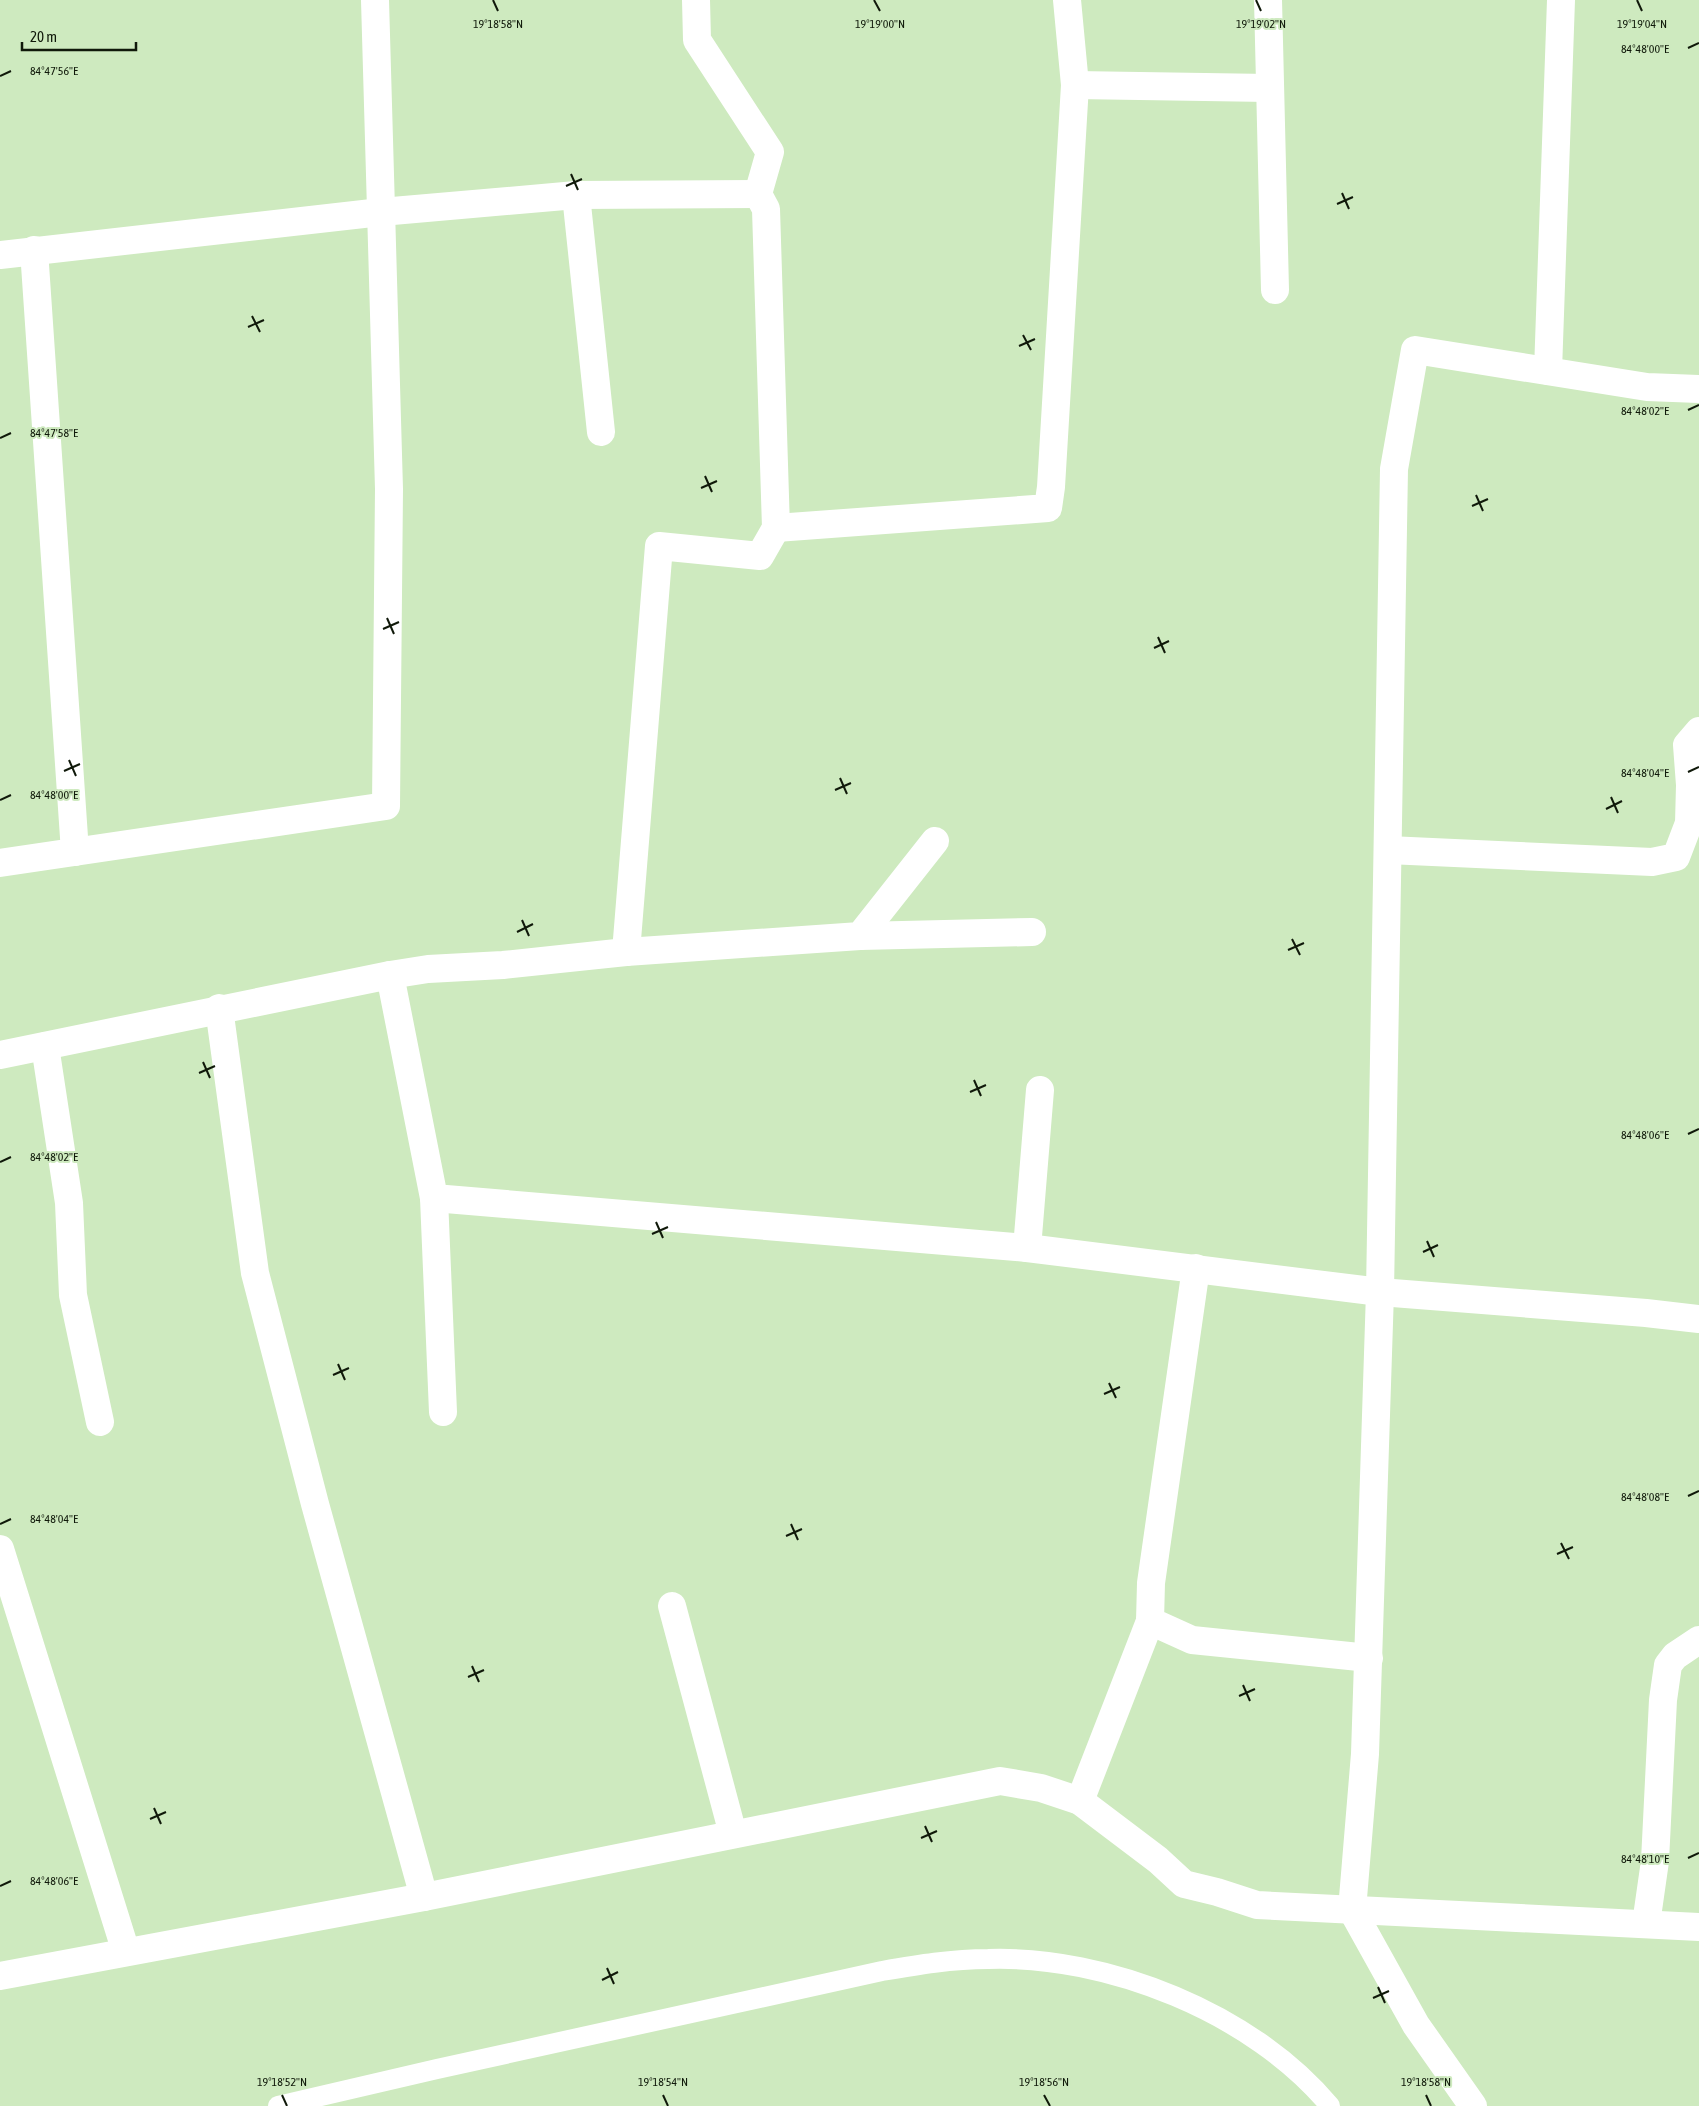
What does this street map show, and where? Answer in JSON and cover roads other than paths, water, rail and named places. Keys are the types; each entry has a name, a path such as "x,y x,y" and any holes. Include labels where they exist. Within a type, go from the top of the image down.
{"street":[{"path":"0,863 386,806 389,488 375,0"},
{"path":"626,952 658,546 760,556 776,528 766,209 758,194 770,152 698,40 696,0"},
{"path":"776,528 1048,508 1051,487 1075,85 1067,0"},
{"path":"1268,0 1275,290"},
{"path":"1548,371 1561,0"},
{"path":"1075,85 1269,88"},
{"path":"576,194 601,432"},
{"path":"0,255 381,212 576,194 758,194"},
{"path":"34,250 75,852"},
{"path":"1473,2106 1416,2025 1352,1910 1366,1754 1380,1292 1394,469 1415,350 1648,387 1699,390"},
{"path":"1388,850 1652,862 1676,857 1689,823 1690,785 1687,745 1699,731"},
{"path":"860,936 935,841"},
{"path":"0,1055 219,1008 428,969 503,966 626,952 860,936 1032,932"},
{"path":"390,975 434,1198 444,1412"},
{"path":"219,1008 255,1272 315,1504 424,1896"},
{"path":"45,1046 69,1203 72,1295 100,1422"},
{"path":"1028,1248 1040,1090"},
{"path":"434,1198 1028,1248 1380,1292 1646,1313 1699,1319"},
{"path":"1080,1801 1150,1621 1151,1583 1196,1268"},
{"path":"0,1549 126,1952"},
{"path":"672,1606 733,1834"},
{"path":"1150,1621 1192,1640 1369,1658"},
{"path":"1646,1924 1654,1861 1663,1700 1668,1665 1675,1656 1699,1640"},
{"path":"0,1976 424,1896 1000,1781 1040,1788 1080,1801 1158,1860 1184,1884 1257,1905 1699,1927"}],"lane":[{"path":"278,2106 882,1971 940,1961 989,1958 1027,1960 1102,1971 1176,1997 1215,2014 1252,2038 1290,2066 1330,2106"}]}
